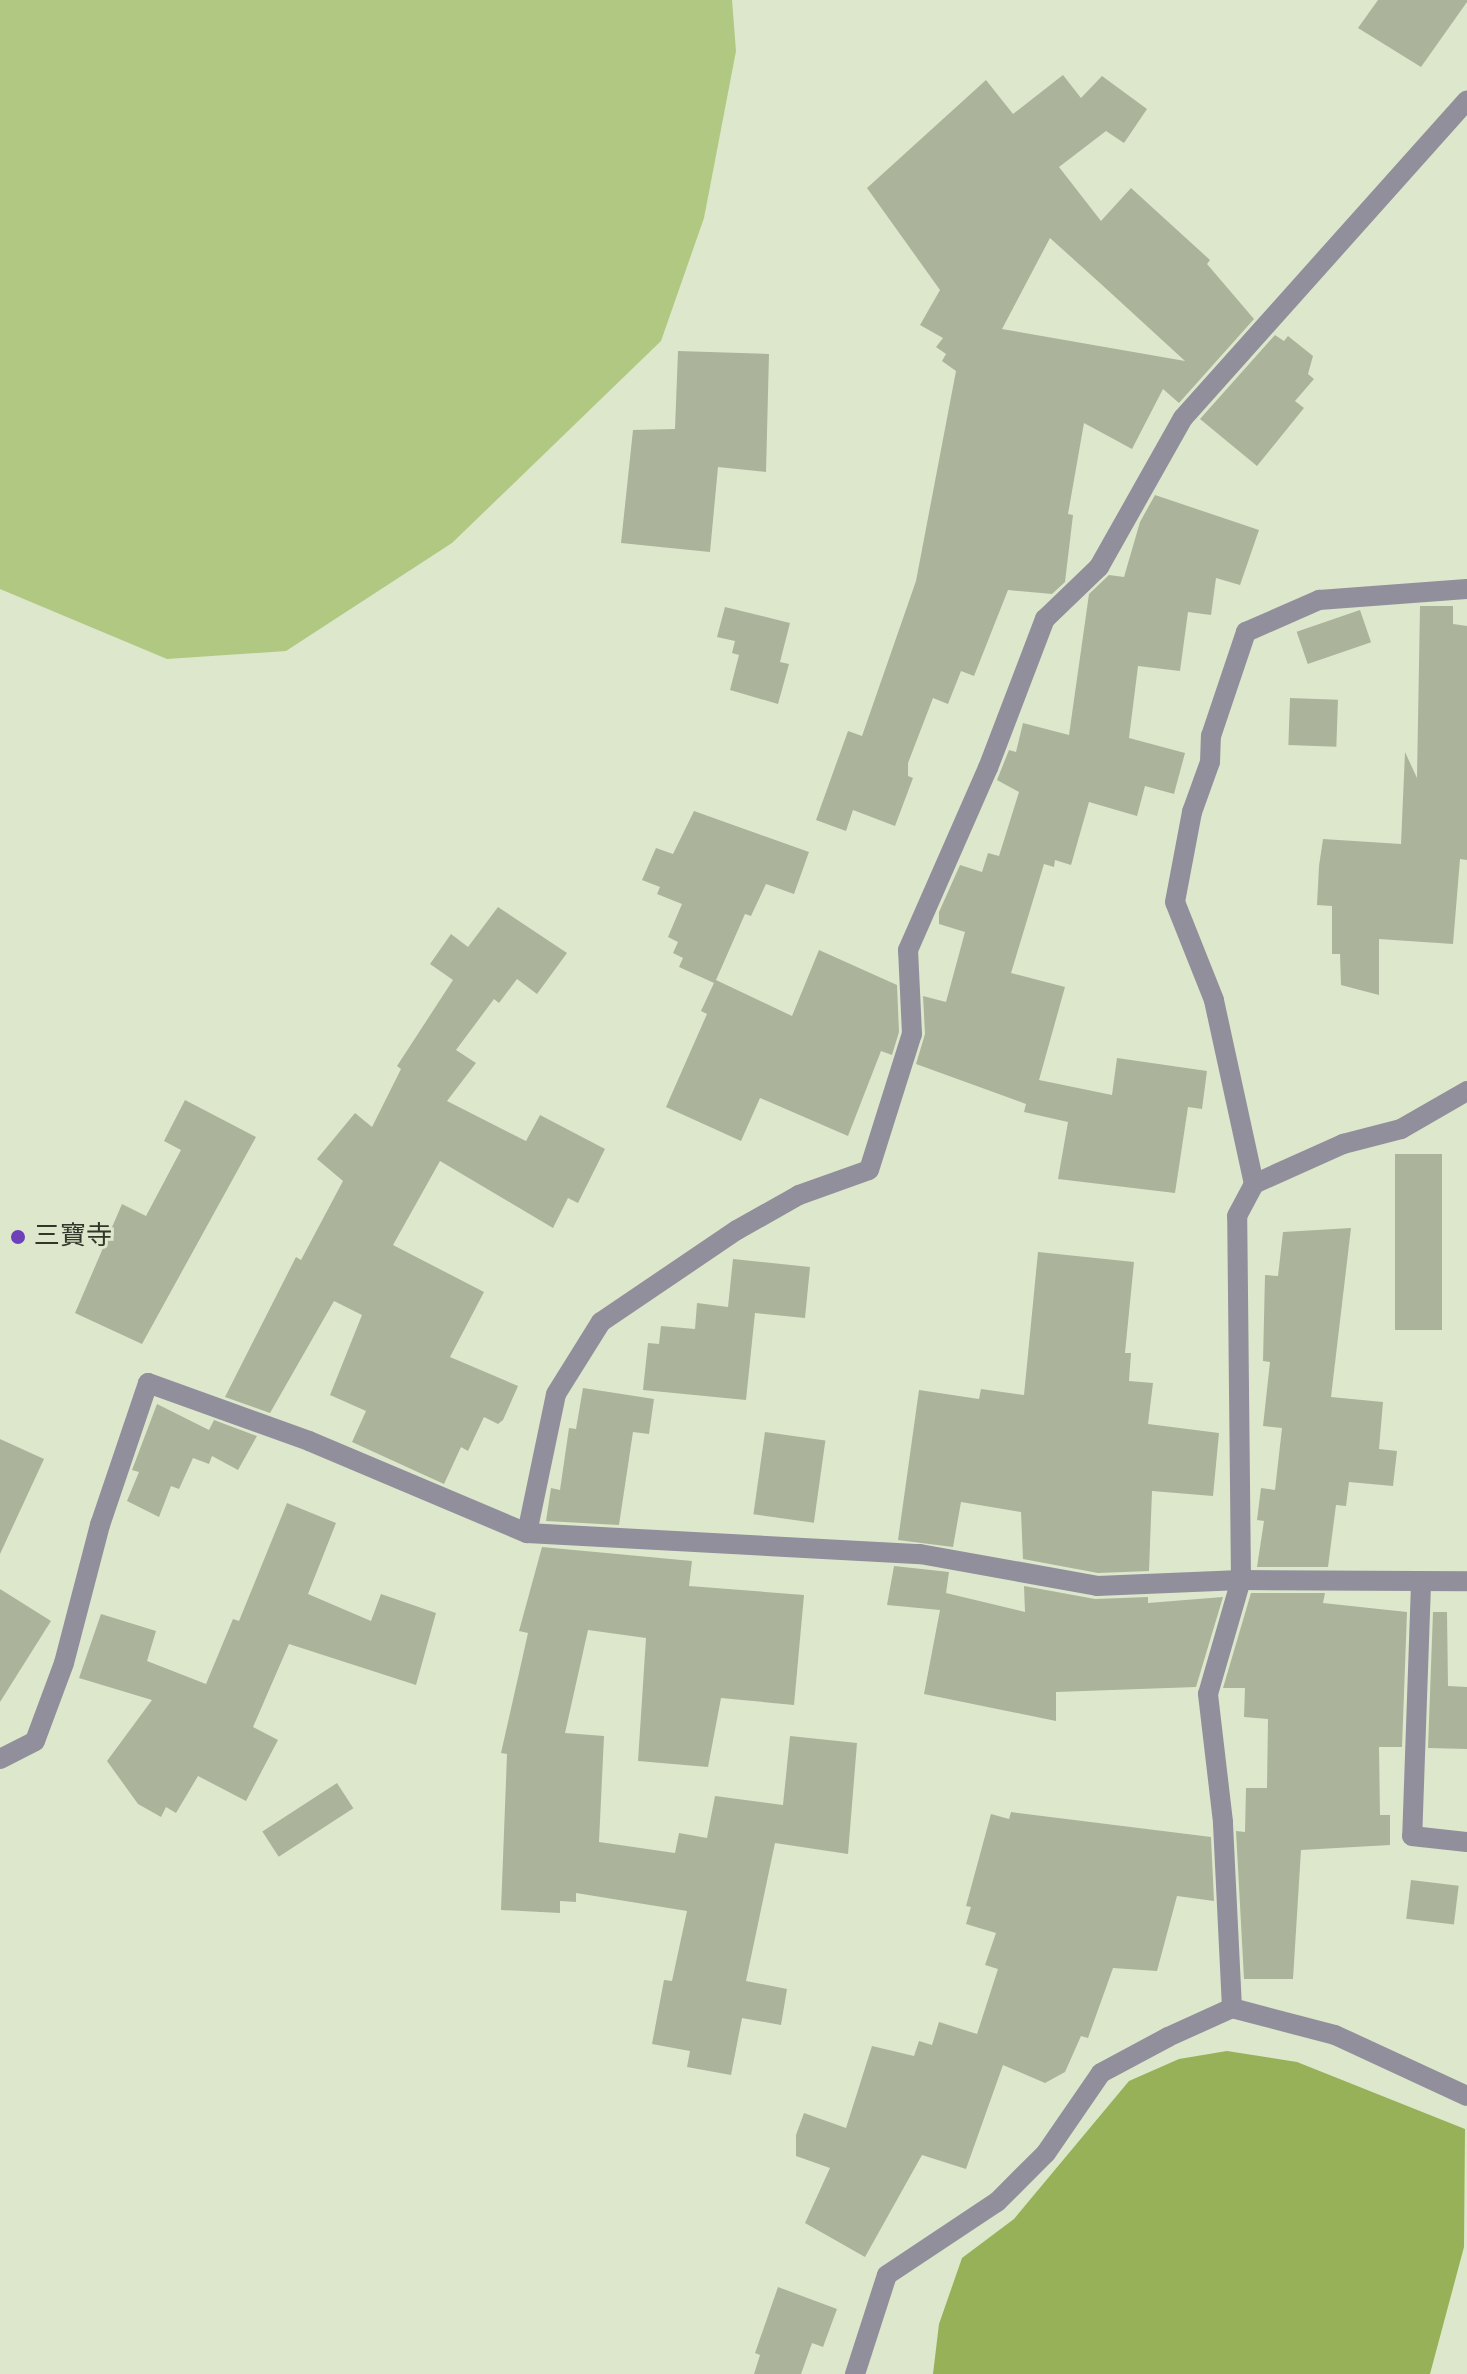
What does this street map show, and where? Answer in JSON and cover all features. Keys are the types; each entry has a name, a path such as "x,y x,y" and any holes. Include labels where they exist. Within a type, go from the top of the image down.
{"street":[{"path":"527,1533 556,1394 601,1322 799,1195 869,1170 912,1034 908,950 988,768 1045,619 1099,567 1183,418 1467,100"},
{"path":"1254,1184 1214,1000 1175,902 1192,812 1210,762 1211,736 1246,632 1319,600 1467,589"},
{"path":"1232,2008 1223,1822 1208,1694 1241,1580 1237,1216 1254,1184 1343,1144 1401,1129 1467,1091"},
{"path":"0,1759 35,1741 64,1663 100,1525 148,1383 309,1441 527,1533 920,1554 1097,1586 1241,1580 1421,1584 1467,1581"},
{"path":"1421,1584 1412,1836 1467,1842"},
{"path":"855,2374 887,2275 997,2202 1046,2153 1101,2073 1232,2008 1335,2035 1467,2096"}],"shaded area":[{"path":"0,0 732,0 736,51 704,218 661,341 452,543 286,651 167,659 0,589"},
{"path":"1227,2051 1297,2062 1465,2129 1464,2247 1430,2374 933,2374 939,2324 962,2258 1014,2219 1129,2081 1179,2059"}],"building":[{"path":"1378,0 1467,2 1421,67 1358,28"},
{"path":"1063,75 1081,98 1102,76 1147,109 1124,143 1106,131 1059,167 1101,221 1131,188 1210,260 1207,264 1254,319 1179,403 1163,389 1132,449 1084,423 1068,514 1073,515 1065,582 1052,594 1008,590 974,676 961,671 948,704 933,698 908,763 908,776 913,778 895,826 853,810 846,831 816,820 848,731 862,736 916,581 956,371 942,361 946,354 936,347 943,338 920,325 940,290 867,188 986,80 1013,114","holes":["1050,238 1185,361 1002,329"]},
{"path":"1275,335 1284,341 1288,336 1313,356 1308,374 1314,379 1295,401 1304,408 1257,466 1200,419"},
{"path":"678,351 769,354 766,472 718,467 710,552 621,543 633,430 675,429"},
{"path":"1155,495 1259,530 1240,585 1216,578 1211,615 1188,612 1180,671 1138,666 1129,738 1185,753 1174,794 1145,786 1137,816 1089,802 1071,865 1055,860 1054,867 1044,864 1011,973 1065,987 1039,1080 1112,1095 1117,1058 1207,1071 1202,1109 1188,1107 1175,1193 1058,1179 1068,1122 1024,1112 1026,1104 916,1064 925,1034 923,996 946,1002 965,932 939,924 939,912 960,865 982,872 988,853 999,856 1019,792 997,780 1009,750 1016,752 1023,723 1069,735 1089,594 1109,575 1124,577 1140,522"},
{"path":"1420,606 1453,606 1453,624 1467,626 1467,860 1460,859 1453,944 1379,939 1379,995 1341,985 1340,954 1332,954 1332,906 1317,905 1319,866 1323,839 1401,844 1405,752 1417,778"},
{"path":"725,607 790,623 780,662 789,664 778,704 730,690 739,655 732,653 735,641 717,637"},
{"path":"1360,610 1371,642 1308,664 1297,632"},
{"path":"1290,698 1338,700 1336,747 1288,745"},
{"path":"694,811 809,852 794,894 766,884 751,916 745,914 716,980 792,1016 819,950 897,985 899,1032 892,1055 881,1051 848,1136 760,1098 741,1141 666,1107 707,1014 701,1011 714,983 679,967 683,958 673,953 678,942 668,937 682,904 657,894 660,887 642,880 656,848 673,854"},
{"path":"498,907 567,953 537,994 517,979 499,1003 494,999 456,1050 476,1063 447,1101 526,1141 540,1115 605,1149 578,1203 568,1198 553,1228 440,1161 393,1245 484,1292 450,1357 518,1386 503,1420 498,1424 484,1417 468,1451 461,1447 444,1484 352,1442 366,1411 330,1395 362,1315 334,1301 270,1413 225,1397 296,1257 301,1260 343,1181 317,1159 355,1113 372,1127 401,1069 397,1066 453,980 430,964 451,934 468,947"},
{"path":"185,1100 256,1137 142,1344 75,1313 122,1204 146,1216 181,1150 164,1141"},
{"path":"1395,1154 1442,1154 1442,1330 1395,1330"},
{"path":"1351,1228 1331,1397 1383,1402 1379,1449 1397,1451 1393,1486 1349,1482 1346,1506 1336,1505 1328,1567 1257,1567 1264,1521 1257,1520 1261,1488 1275,1490 1282,1428 1263,1426 1270,1362 1263,1361 1265,1275 1278,1276 1283,1232"},
{"path":"1038,1252 1134,1262 1125,1353 1131,1353 1129,1381 1153,1383 1148,1424 1219,1433 1213,1496 1152,1491 1149,1571 1098,1573 1023,1559 1021,1512 961,1502 953,1547 898,1540 919,1390 979,1399 981,1389 1024,1395"},
{"path":"733,1259 810,1267 805,1318 755,1313 746,1400 643,1390 648,1343 659,1344 661,1326 695,1329 697,1303 728,1307"},
{"path":"583,1388 654,1399 649,1434 633,1432 619,1525 546,1521 551,1488 560,1490 569,1428 576,1429"},
{"path":"157,1404 209,1430 214,1420 257,1436 238,1470 212,1456 209,1464 193,1458 179,1489 171,1486 159,1517 127,1501 139,1472 132,1470"},
{"path":"765,1432 825,1440 814,1523 753,1514"},
{"path":"0,1439 44,1459 0,1554"},
{"path":"287,1503 336,1523 308,1594 371,1621 381,1594 436,1613 416,1685 289,1644 253,1727 278,1740 246,1801 198,1776 176,1813 166,1807 161,1817 138,1804 107,1761 152,1700 79,1678 101,1614 156,1631 147,1661 206,1684 233,1619 239,1621"},
{"path":"542,1547 692,1561 689,1586 804,1595 794,1705 721,1698 708,1767 638,1761 646,1638 588,1630 565,1733 604,1736 599,1842 675,1853 679,1833 707,1838 715,1796 783,1805 790,1736 857,1743 848,1854 775,1843 746,1981 787,1989 781,2025 742,2018 731,2075 687,2067 690,2051 652,2044 664,1980 672,1981 687,1911 576,1893 576,1902 560,1901 560,1913 501,1910 507,1754 501,1753 528,1633 519,1631"},
{"path":"894,1566 949,1572 946,1593 1025,1612 1024,1586 1095,1599 1148,1597 1148,1603 1223,1597 1196,1687 1056,1692 1056,1721 924,1694 940,1610 887,1605"},
{"path":"0,1589 51,1621 0,1702"},
{"path":"1251,1593 1325,1593 1323,1603 1407,1612 1402,1747 1379,1747 1380,1815 1390,1815 1390,1845 1301,1850 1293,1979 1244,1979 1236,1831 1245,1832 1246,1788 1267,1788 1268,1719 1244,1717 1245,1688 1223,1688"},
{"path":"1433,1612 1447,1612 1448,1686 1467,1687 1467,1749 1428,1748"},
{"path":"337,1783 353,1808 279,1857 262,1831"},
{"path":"1011,1812 1211,1837 1214,1901 1177,1896 1157,1971 1113,1968 1088,2038 1081,2036 1065,2072 1045,2083 1003,2065 966,2169 922,2155 865,2257 805,2223 830,2168 796,2156 796,2135 804,2113 846,2128 872,2046 914,2056 919,2041 932,2045 939,2022 977,2034 998,1969 985,1965 996,1933 966,1924 971,1907 966,1906 991,1814 1009,1819"},
{"path":"1411,1880 1459,1886 1454,1925 1406,1919"},
{"path":"778,2287 837,2309 823,2347 812,2343 801,2374 754,2374 760,2355 755,2353"}],"place":[{"name":"三寶寺","path":"18,1237"}]}
